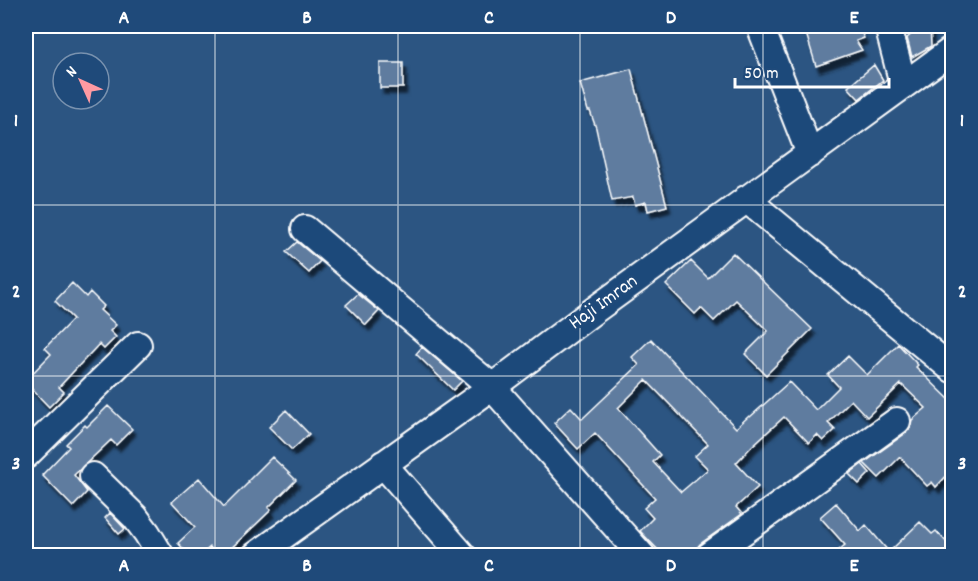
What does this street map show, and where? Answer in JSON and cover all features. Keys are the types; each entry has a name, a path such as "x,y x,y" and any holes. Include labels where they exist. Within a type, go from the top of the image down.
{"street":[{"path":"760,26 810,154"},
{"path":"888,26 903,84"},
{"name":"Haji Imran","path":"255,555 492,387 952,50"},
{"path":"746,199 952,369"},
{"path":"305,229 492,387 642,555"},
{"path":"26,455 138,345"},
{"path":"710,555 897,421"},
{"path":"383,464 463,555"},
{"path":"93,476 135,517 161,555"}],"building":[{"path":"814,26 858,26 864,38 856,41 862,50 816,66 805,30"},
{"path":"921,26 930,26 931,46 912,57 907,38"},
{"path":"380,63 403,63 403,88 380,88"},
{"path":"874,65 883,80 859,99 848,87"},
{"path":"631,69 667,206 648,211 646,202 635,205 633,197 612,201 596,128 590,111 588,111 580,83"},
{"path":"297,242 320,261 309,273 286,252"},
{"path":"733,253 812,329 766,375 745,354 768,331 736,300 714,321 701,308 695,314 666,285 691,261 708,278"},
{"path":"72,283 86,297 90,292 104,306 100,310 116,325 110,331 116,337 104,349 99,344 59,387 64,392 49,407 26,383 26,380 51,354 45,348 73,319 55,301"},
{"path":"358,294 379,311 366,325 346,305"},
{"path":"651,339 736,428 789,382 816,410 839,387 828,375 848,356 867,375 898,344 918,365 916,367 952,402 952,470 936,487 932,482 927,486 900,457 879,478 864,463 906,433 912,420 926,408 901,384 867,417 851,400 828,423 835,430 823,441 817,435 809,443 784,417 736,463 758,487 736,507 742,514 700,544 694,555 663,555 640,531 653,518 644,508 655,498 595,433 578,449 554,423 571,407 582,419 639,365 632,357","holes":["646,380 708,444 695,456 708,469 681,492 653,462 660,455 618,408"]},
{"path":"422,347 462,381 453,390 416,354"},
{"path":"108,406 132,429 116,445 111,440 74,475 87,492 73,507 42,475 69,447 66,444"},
{"path":"286,410 309,434 292,450 269,427"},
{"path":"272,457 296,480 268,508 271,510 224,555 217,555 210,547 201,555 189,555 178,543 195,527 172,502 199,478 224,507"},
{"path":"862,464 870,473 859,484 849,474"},
{"path":"836,503 860,531 866,525 889,552 920,522 932,534 936,531 952,548 952,555 833,555 845,545 820,517"},
{"path":"110,513 125,529 119,534 105,518"}]}
